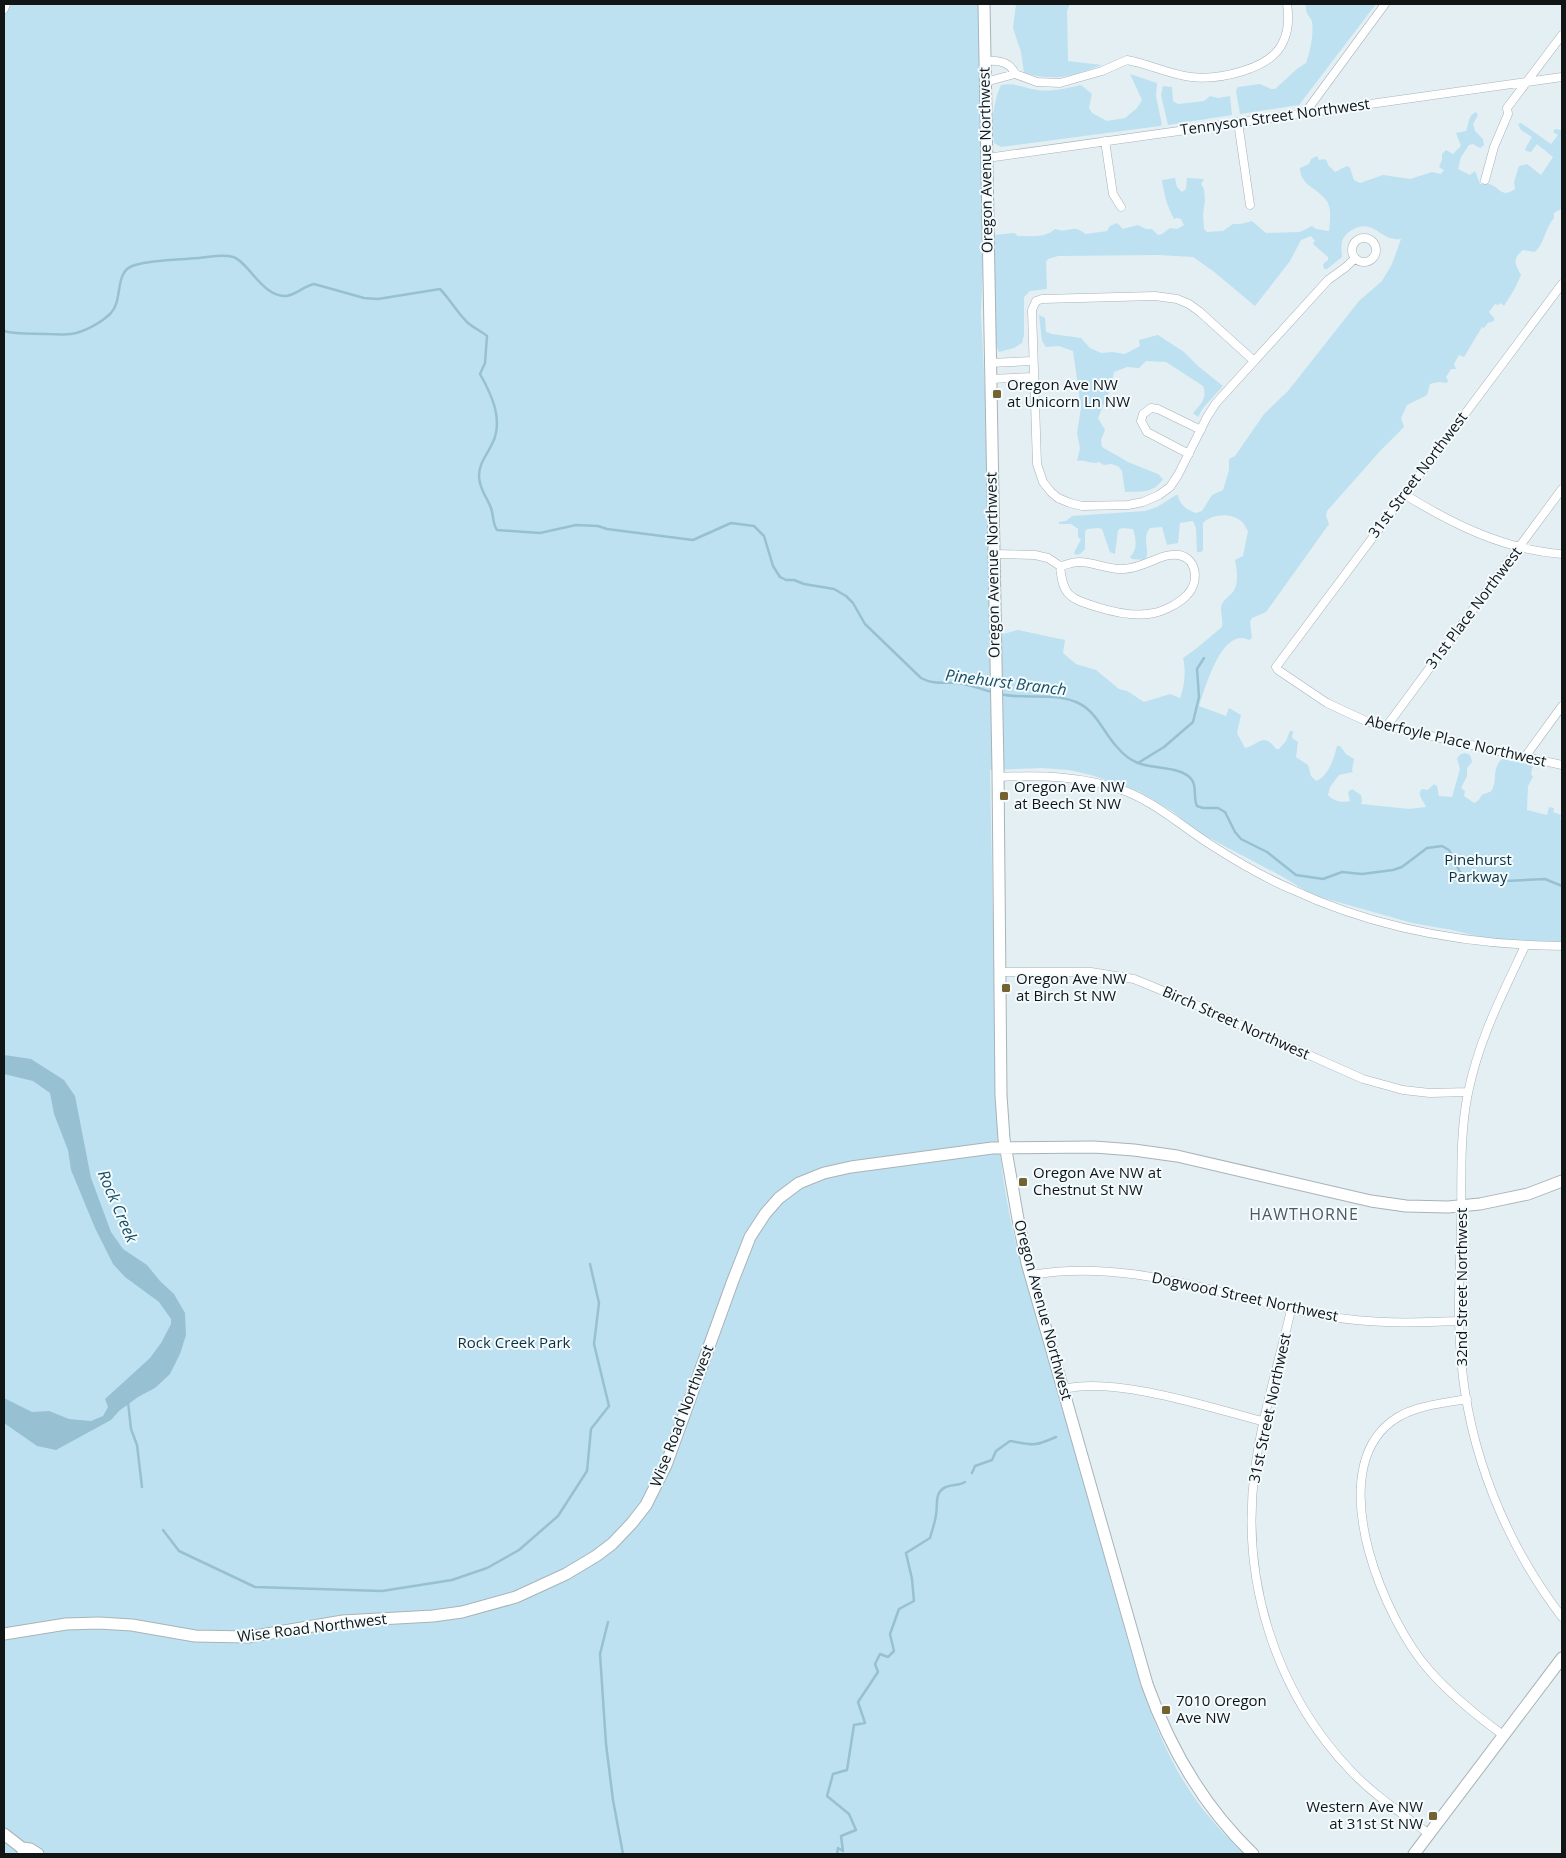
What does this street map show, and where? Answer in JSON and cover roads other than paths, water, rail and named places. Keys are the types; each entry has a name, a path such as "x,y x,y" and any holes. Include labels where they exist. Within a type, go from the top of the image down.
{"street":[{"path":"4,9 6,4"},
{"name":"Oregon Avenue Northwest","path":"984,4 989,363 998,777 1001,1095 1006,1148 1030,1275 1144,1673 1164,1727 1182,1765 1206,1802 1226,1828 1253,1854"},
{"path":"986,82 1015,74 1044,84 1060,83 1102,72 1127,60 1192,77 1213,77 1231,74 1265,62 1274,56 1283,42 1288,22 1287,4"},
{"path":"1304,113 1385,4"},
{"path":"1484,180 1494,147 1508,114 1507,108 1562,35"},
{"path":"985,61 997,60 1005,63 1013,69 1015,74"},
{"name":"Tennyson Street Northwest","path":"987,158 1562,77"},
{"path":"1238,122 1250,205"},
{"path":"1105,141 1113,194 1121,207"},
{"path":"1254,360 1195,308 1176,299 1155,296 1042,299 1036,301 1032,310 1032,361 1038,470 1048,488 1054,495 1066,502 1078,505 1133,504 1148,501 1162,494 1171,484 1189,454 1216,403 1328,280 1355,258"},
{"name":"31st Street Northwest","path":"1276,666 1562,284"},
{"path":"989,363 1032,361"},
{"path":"990,378 1033,377"},
{"path":"1189,454 1147,432 1141,421 1143,414 1151,408 1158,408 1201,430"},
{"name":"31st Place Northwest","path":"1386,727 1562,489"},
{"path":"1404,494 1464,528 1519,547 1562,554"},
{"path":"993,554 1035,555 1048,558 1060,566 1081,562 1113,569 1129,569 1143,566 1165,556 1176,555 1185,557 1190,561 1194,571 1194,580 1189,593 1182,600 1156,612 1137,614 1106,610 1073,598 1064,590 1060,566"},
{"name":"Aberfoyle Place Northwest","path":"1276,666 1278,670 1299,686 1335,708 1368,722 1562,765"},
{"path":"1525,757 1562,706"},
{"path":"998,777 1065,778 1110,787 1142,799 1217,849 1288,888 1327,905 1377,921 1441,936 1482,942 1525,946 1562,946"},
{"name":"32nd Street Northwest","path":"1525,946 1490,1020 1468,1092 1462,1138 1459,1322 1466,1399 1482,1464 1494,1498 1524,1561 1562,1617"},
{"name":"Birch Street Northwest","path":"1000,972 1091,972 1134,979 1183,998 1363,1079 1403,1090 1430,1093 1468,1092"},
{"name":"Wise Road Northwest","path":"4,1634 60,1625 99,1623 132,1625 207,1637 257,1636 343,1621 433,1616 462,1612 516,1597 584,1564 612,1544 632,1523 649,1499 668,1459 745,1249 759,1221 779,1198 804,1180 838,1170 982,1150 1101,1147 1152,1152 1218,1164 1382,1203 1426,1207 1461,1206 1507,1199 1562,1181"},
{"name":"Dogwood Street Northwest","path":"1030,1275 1085,1270 1137,1274 1185,1283 1291,1310 1366,1322 1459,1322"},
{"name":"31st Street Northwest","path":"1291,1310 1257,1455 1253,1483 1252,1543 1262,1605 1279,1662 1308,1717 1342,1762 1384,1801 1429,1834"},
{"path":"1064,1389 1085,1386 1132,1390 1265,1422"},
{"path":"1466,1399 1408,1412 1385,1427 1371,1445 1363,1467 1361,1480 1363,1522 1376,1574 1391,1610 1410,1645 1441,1682 1483,1720 1504,1735"},
{"path":"1414,1854 1562,1658"},
{"path":"4,1834 23,1851 30,1849 38,1854"}],"waterway":[{"name":"Pinehurst Branch","path":"4,331 66,334 87,329 111,313 115,307 121,279 128,268 143,263 159,261 220,256 233,257 239,260 263,286 278,295 286,296 314,284 364,298 378,299 440,289 464,319 487,336 485,363 480,374 495,408 497,426 492,444 480,467 479,476 480,485 491,508 494,525 497,530 540,533 576,525 598,526 607,529 693,540 731,523 754,526 764,536 773,566 780,577 786,580 834,589 846,596 853,603 865,624 921,678 934,682 966,684 992,692"},
{"path":"1138,763 1164,747 1193,722 1199,697 1197,669 1204,658"},
{"name":"Pinehurst Branch","path":"1000,694 1009,696 1057,697 1083,706 1089,710 1112,741 1126,756 1144,765 1175,770 1188,775 1195,789 1197,806 1218,808 1225,812 1235,832 1241,839 1267,852 1296,875 1323,879 1342,872 1362,874 1393,870 1402,867 1427,848 1442,846 1449,850 1460,872 1471,878 1476,879 1500,874 1506,881 1545,879 1562,886"},
{"path":"163,1530 179,1551 255,1587 382,1591 452,1580 487,1568 519,1550 558,1516 587,1471 591,1429 609,1406 594,1344 599,1303 590,1264"},
{"path":"128,1402 131,1429 137,1445 142,1487"},
{"path":"972,1473 975,1466 992,1460 996,1451 1010,1441 1033,1444 1056,1437"},
{"path":"837,1854 838,1848 843,1851 841,1836 856,1830 849,1814 827,1796 833,1774 847,1770 854,1725 865,1723 858,1702 878,1672 875,1664 880,1654 888,1657 894,1651 890,1634 899,1609 914,1601 912,1579 906,1553 930,1538 936,1518 937,1499 942,1489 965,1482"},
{"path":"608,1622 600,1654 606,1744 613,1800 623,1854"}],"place":[{"name":"Oregon Ave NW at Unicorn Ln NW","path":"997,394"},
{"name":"Oregon Ave NW at Beech St NW","path":"1004,796"},
{"name":"Oregon Ave NW at Birch St NW","path":"1006,988"},
{"name":"Oregon Ave NW at Chestnut St NW","path":"1023,1182"},
{"name":"7010 Oregon Ave NW","path":"1166,1710"},
{"name":"Western Ave NW at 31st St NW","path":"1433,1816"}],"district":[{"name":"HAWTHORNE","path":"1304,1214"}],"park label":[{"name":"Pinehurst Parkway","path":"1478,868"},
{"name":"Rock Creek Park","path":"514,1343"}],"water label":[{"name":"Rock Creek","path":"118,1206"}]}
